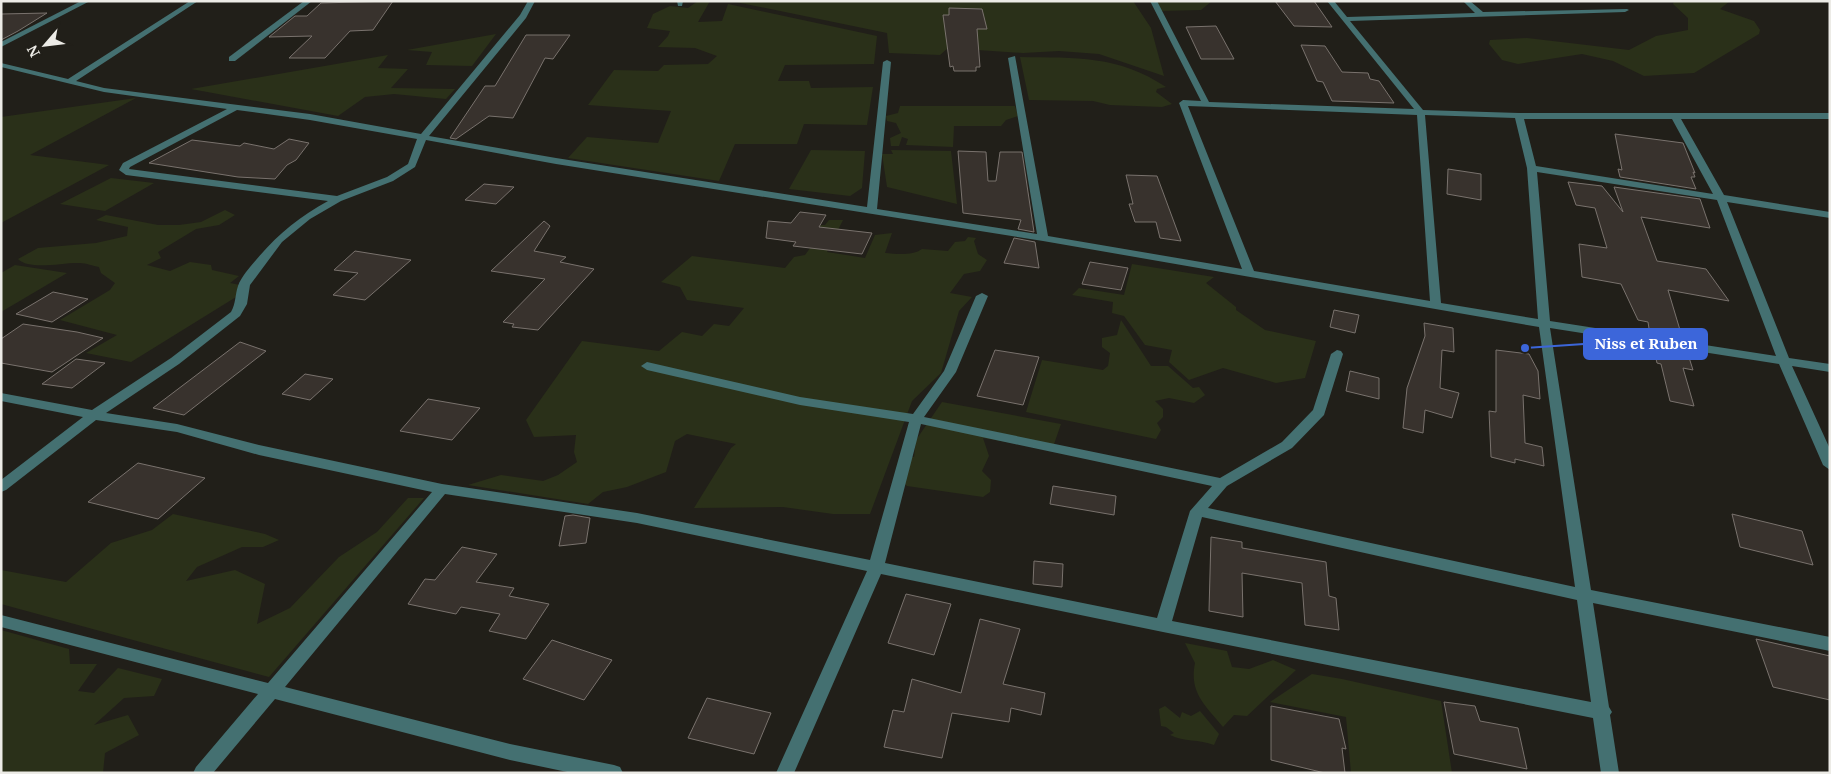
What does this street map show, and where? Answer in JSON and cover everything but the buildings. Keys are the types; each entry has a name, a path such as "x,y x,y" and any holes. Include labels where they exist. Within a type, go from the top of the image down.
{"street":[{"path":"1,45 87,1"},
{"path":"70,81 195,1"},
{"path":"232,59 309,1"},
{"path":"1,487 94,415 175,361 236,314 241,304 244,285 278,240 306,216 338,199 403,173 412,165 422,138 524,16 532,1"},
{"path":"1153,1 1206,103"},
{"path":"1330,1 1421,113 1436,305"},
{"path":"1466,1 1482,15"},
{"path":"1344,19 1625,10"},
{"path":"1012,58 1043,238"},
{"path":"872,211 888,62"},
{"path":"1,66 104,90 310,117 422,138 1043,238 1544,324 1830,368"},
{"path":"1249,273 1183,103 1519,116 1830,116"},
{"path":"236,107 126,165 124,170 338,199"},
{"path":"1519,116 1532,168 1544,324 1583,595 1603,712 1610,773"},
{"path":"1675,116 1721,199 1784,361 1830,465"},
{"path":"1532,168 1830,216"},
{"path":"785,773 876,567 916,419 950,372 982,296"},
{"path":"1163,626 1196,511 1222,484 1287,445 1319,412 1337,354"},
{"path":"647,366 800,401 916,419 1222,484"},
{"path":"1,397 94,415 177,428 260,450 442,489 638,518 1163,626 1603,712"},
{"path":"202,773 442,489"},
{"path":"1196,511 1583,595 1830,644"},
{"path":"1,620 510,752 614,773"}],"green space":[{"path":"698,1 710,1 698,22 722,21 728,4 877,36 874,64 785,65 778,81 809,81 811,88 873,87 867,125 804,124 797,144 735,144 719,181 568,158 587,137 658,143 671,111 588,105 614,70 658,71 664,65 708,64 717,56 695,48 658,47 670,31 647,28 653,14 670,6 688,8"},
{"path":"731,1 1133,1 1151,28 1164,76 1099,54 1059,51 1023,53 948,48 940,55 889,53 887,33"},
{"path":"1153,1 1212,1 1201,10 1159,11"},
{"path":"1674,1 1730,1 1720,9 1754,21 1760,30 1759,34 1694,73 1644,76 1613,61 1582,54 1518,64 1502,60 1489,44 1490,40 1527,38 1629,50 1656,36 1688,30 1688,18 1673,4"},
{"path":"496,34 472,66 426,65 432,52 407,50"},
{"path":"388,55 378,68 408,69 391,88 455,89 446,99 394,94 365,97 338,116 191,89"},
{"path":"1020,57 1078,58 1096,60 1131,69 1166,87 1157,89 1156,92 1172,104 1162,107 1110,105 1093,101 1029,100"},
{"path":"136,98 30,155 109,165 1,223 1,117"},
{"path":"900,106 1015,106 1018,116 1006,120 1001,126 954,126 953,147 906,145 908,139 902,137 899,146 891,146 890,138 901,133 896,123 887,121 886,116 898,113"},
{"path":"811,150 865,151 862,188 850,196 789,189"},
{"path":"891,150 951,151 957,204 887,187 882,154 893,154"},
{"path":"111,178 154,183 105,211 60,204"},
{"path":"225,210 235,215 219,225 196,229 158,252 161,258 147,265 170,271 190,262 211,265 212,270 239,276 230,283 240,285 236,297 131,362 86,353 117,335 60,320 110,290 115,283 101,273 99,267 85,263 30,265 18,259 38,248 96,243 127,236 128,227 96,220 106,215 158,225 179,225 201,222"},
{"path":"829,220 843,220 827,252 865,258 875,235 892,233 885,253 909,254 922,249 948,251 955,242 965,241 968,237 976,238 974,241 978,254 987,260 980,271 964,274 950,293 972,297 959,311 941,373 912,401 870,514 833,514 783,507 694,508 731,448 736,444 687,434 675,441 666,472 627,487 603,492 588,504 468,485 501,475 543,481 558,475 577,462 574,452 576,435 534,437 526,420 582,341 659,351 682,332 702,336 714,324 729,326 744,308 687,300 680,287 661,282 692,256 785,268 794,257 805,255 816,240 812,237 821,225 825,225"},
{"path":"1132,264 1214,277 1206,283 1236,307 1236,310 1265,330 1316,341 1305,378 1276,383 1223,368 1189,380 1169,362 1172,350 1145,345 1124,316 1112,313 1113,302 1072,295 1079,288 1124,295"},
{"path":"15,265 67,273 1,312 1,273"},
{"path":"1121,320 1151,366 1168,366 1193,388 1199,387 1205,395 1194,403 1169,398 1155,401 1163,409 1163,417 1157,423 1161,430 1156,439 1026,412 1042,360 1103,370 1108,366 1110,353 1102,347 1102,338 1117,335"},
{"path":"942,402 1061,424 1052,450 983,438 989,456 982,471 991,480 990,492 983,497 907,486 901,480 907,456 914,457 916,440"},
{"path":"408,498 424,498 269,677 1,604 1,570 66,582 111,543 152,530 173,514 265,534 279,540 263,547 242,547 197,567 186,581 235,570 265,584 257,624 290,608 339,557 377,532"},
{"path":"1,630 69,649 70,664 97,664 78,691 94,693 118,668 162,679 154,696 124,698 94,725 128,715 139,735 105,753 103,773 1,773"},
{"path":"1185,643 1227,651 1232,667 1249,669 1273,660 1296,670 1247,716 1234,715 1223,727 1196,691 1194,683 1195,663"},
{"path":"1312,674 1441,701 1452,773 1351,773 1346,717 1270,702"},
{"path":"1165,706 1180,718 1182,712 1191,716 1200,711 1219,734 1214,745 1170,735 1174,733 1161,726 1159,709"}],"place":[{"name":"Niss et Ruben","path":"1525,348"}]}
